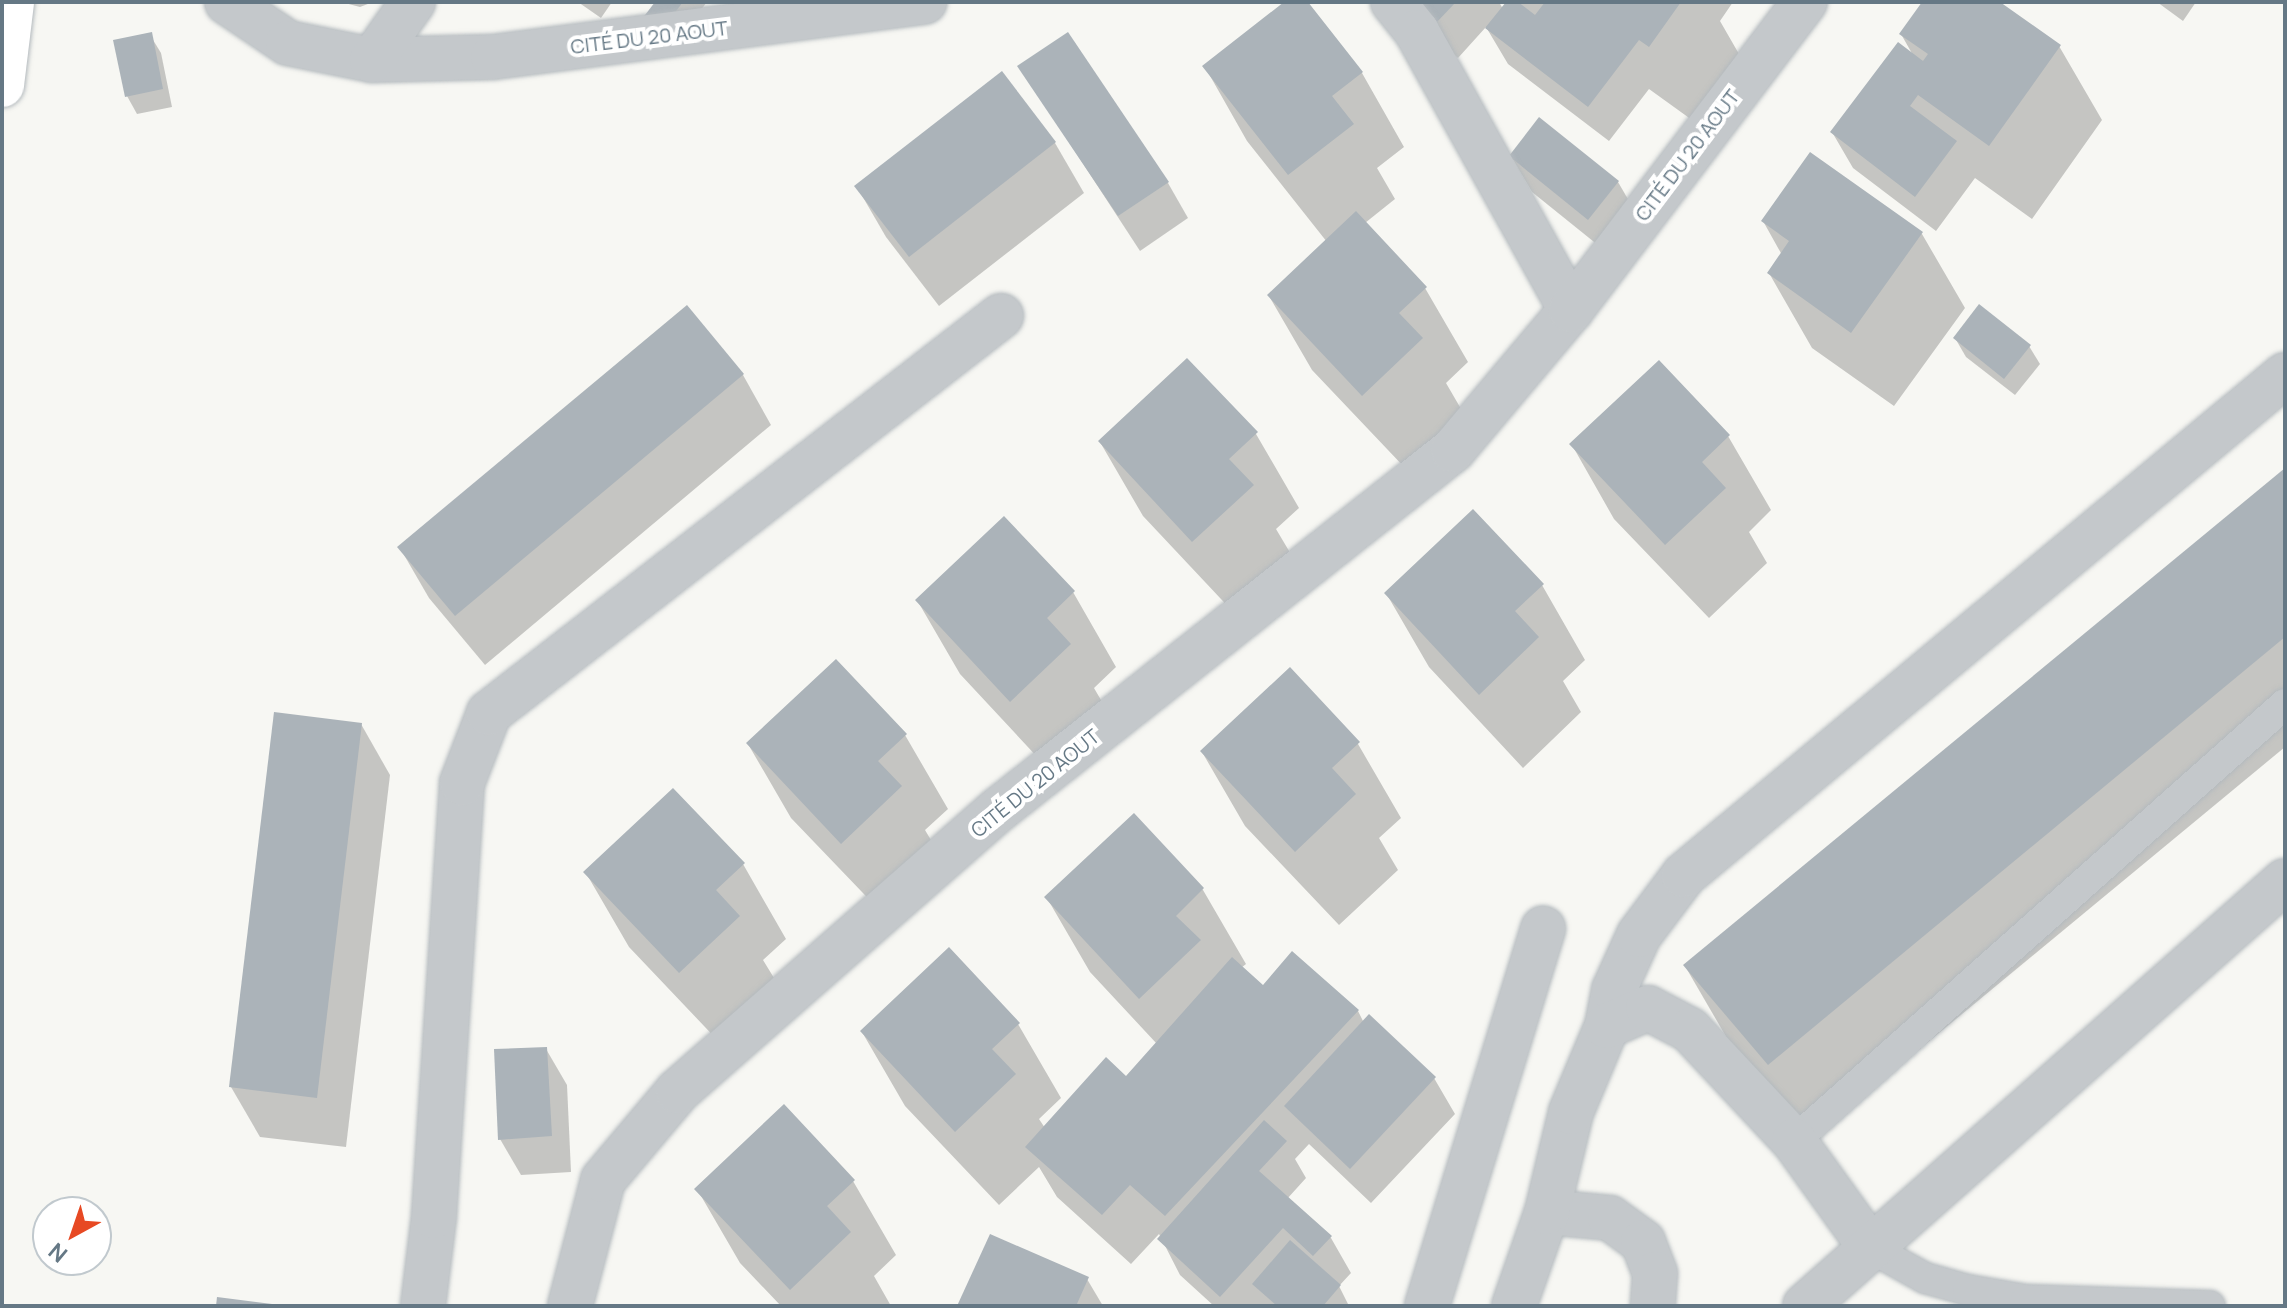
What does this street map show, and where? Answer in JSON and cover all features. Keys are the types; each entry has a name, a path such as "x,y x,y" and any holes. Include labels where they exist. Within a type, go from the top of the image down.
{"street":[{"name":"CITÉ DU 20 AOUT","path":"227,2 288,43 372,60 493,57 925,2"},
{"path":"372,60 413,2"},
{"path":"1393,2 1417,32 1571,310"},
{"name":"CITÉ DU 20 AOUT","path":"570,1306 603,1180 678,1091 998,810 1453,450 1571,310 1805,2"},
{"path":"2,85 19,10"},
{"path":"423,1306 434,1216 462,783 489,713 1001,316"},
{"path":"1514,1306 1547,1212 1571,1112 1607,1026 1614,990 1639,935 1684,875 2285,375"},
{"path":"1805,1306 2285,881"},
{"path":"1427,1306 1543,928"},
{"path":"1607,1026 1648,1008 1690,1030 1794,1141 1871,1248"},
{"path":"1547,1212 1610,1218 1643,1242 1655,1274 1653,1306"}],"lane":[{"path":"1794,1141 2285,704"},
{"path":"1871,1248 1925,1278 1968,1290 2026,1300 2210,1306"}],"building":[{"path":"655,2 683,2 660,32 642,19"},
{"path":"1284,2 1308,2 1363,72 1332,96 1354,124 1288,175 1202,66"},
{"path":"1413,2 1456,2 1436,23"},
{"path":"1506,2 1518,2 1535,15 1545,2 1681,2 1649,47 1639,40 1588,107 1485,28"},
{"path":"1922,2 2000,2 2061,45 1989,146 1918,95 1910,106 1957,141 1915,197 1830,132 1898,42 1923,61 1928,54 1899,34"},
{"path":"152,32 163,89 125,97 113,40"},
{"path":"1068,32 1169,182 1118,216 1017,66"},
{"path":"1002,71 1056,142 909,257 854,186"},
{"path":"1539,117 1619,181 1588,220 1509,156"},
{"path":"1810,152 1923,232 1851,333 1767,273 1789,241 1761,221"},
{"path":"1356,211 1427,287 1399,313 1423,338 1362,396 1267,295"},
{"path":"1979,304 2031,345 2004,379 1953,338"},
{"path":"687,305 744,374 455,616 397,547"},
{"path":"1187,358 1258,432 1229,459 1254,485 1192,542 1098,441"},
{"path":"1659,360 1730,435 1702,462 1726,488 1665,545 1569,444"},
{"path":"2285,468 2285,637 1768,1065 1683,965"},
{"path":"1473,509 1544,584 1515,611 1539,637 1479,695 1384,593"},
{"path":"1004,516 1075,591 1047,618 1071,644 1010,702 915,600"},
{"path":"836,659 907,734 878,761 902,786 841,844 746,743"},
{"path":"1290,667 1360,742 1332,768 1356,794 1295,852 1200,751"},
{"path":"274,712 362,723 317,1098 229,1087"},
{"path":"673,788 745,863 716,890 740,916 679,973 583,872"},
{"path":"1134,813 1204,888 1176,916 1201,940 1139,999 1044,897"},
{"path":"949,947 1020,1023 992,1049 1016,1074 955,1132 860,1031"},
{"path":"1292,951 1359,1010 1165,1216 1130,1185 1102,1215 1025,1147 1106,1057 1126,1076 1232,957 1263,985"},
{"path":"1369,1014 1436,1077 1350,1169 1284,1106"},
{"path":"547,1047 552,1136 498,1140 494,1049"},
{"path":"784,1104 855,1180 827,1206 851,1232 790,1290 694,1189"},
{"path":"1264,1120 1287,1141 1259,1171 1332,1236 1313,1256 1283,1228 1220,1297 1157,1239"},
{"path":"990,1234 1089,1277 1076,1306 957,1306"},
{"path":"1290,1240 1341,1285 1323,1306 1277,1306 1252,1284"},
{"path":"217,1297 272,1304 272,1306 216,1306"}]}
